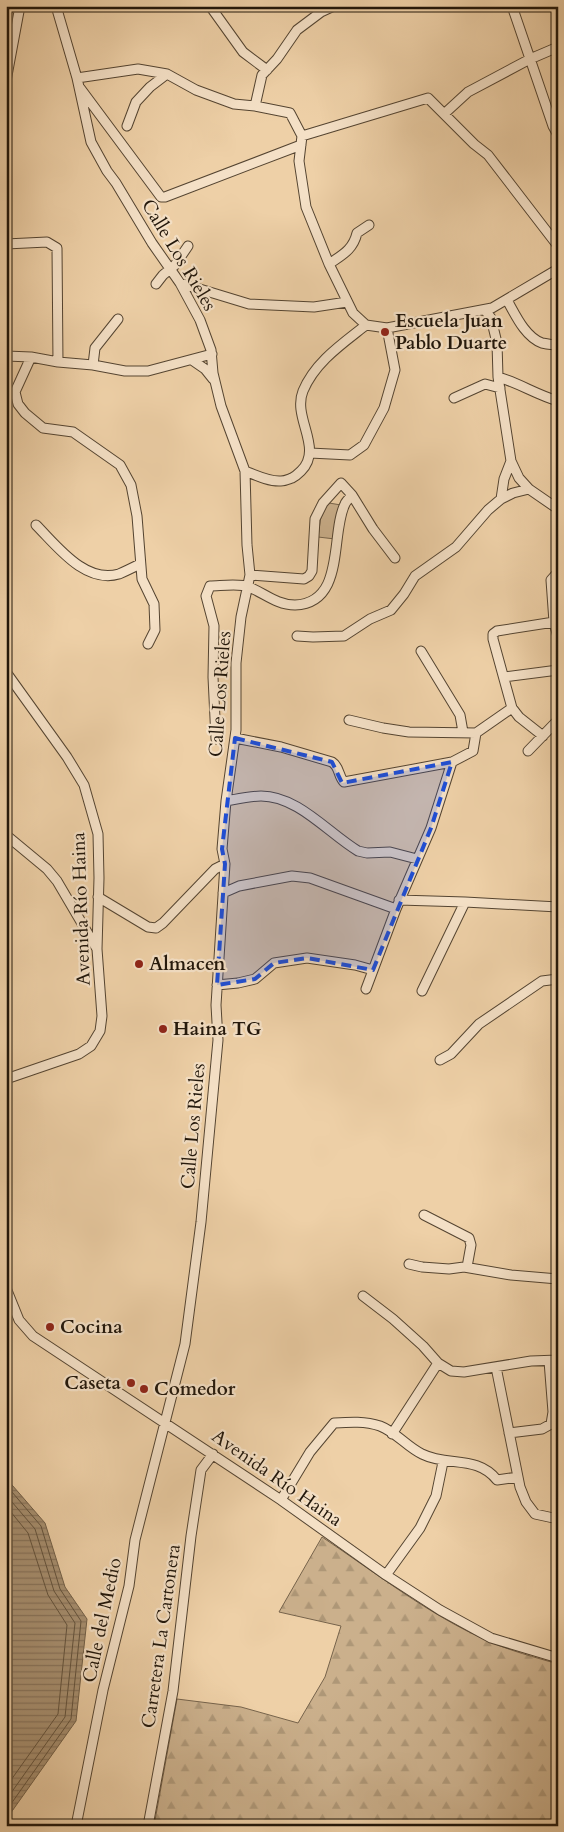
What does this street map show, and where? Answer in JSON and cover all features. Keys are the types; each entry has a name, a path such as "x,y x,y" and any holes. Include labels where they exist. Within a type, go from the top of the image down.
{"street":[{"path":"6,81 20,6"},
{"name":"Calle Los Rieles","path":"56,6 78,82 91,142 107,172 116,183 152,243 171,268 200,320 212,354 215,381 221,406 245,471 247,545 250,575 241,618 236,663 235,738 226,801 222,849 225,864 216,1005 218,1040 201,1222 184,1344 166,1422"},
{"path":"210,6 243,52 267,70"},
{"path":"255,106 262,75 277,58 296,30 334,6"},
{"path":"512,6 552,126 558,135"},
{"path":"444,114 468,92 530,59 558,47"},
{"path":"558,246 488,155 474,144 430,99 426,98 302,141 161,197 78,82 138,69 167,74 196,90 234,104 290,113 302,141 299,161 306,207 347,302 353,313 366,325 387,328 492,308 558,269"},
{"path":"127,126 136,102 150,87 167,74"},
{"path":"329,264 350,249 355,242 357,233 368,225"},
{"path":"6,244 47,242 57,248 58,362"},
{"path":"156,284 188,246"},
{"path":"180,283 249,304 314,307 347,302"},
{"path":"507,300 525,329 533,338 541,343 558,346"},
{"path":"485,310 490,318 497,343 498,377 511,461 519,478 529,489 558,509"},
{"path":"93,365 95,348 118,319"},
{"path":"245,471 256,476 280,481 296,476 307,465 310,453 301,414 302,392 314,372 332,352 366,325"},
{"path":"310,453 350,455 357,452 364,445 384,408 395,370 387,328"},
{"path":"6,356 31,357 125,371 148,371 212,354"},
{"path":"31,357 15,392 18,404 24,413 43,428 73,432 120,465 131,485 137,516 142,579 154,604 155,630 148,644"},
{"path":"192,360 205,369 215,381"},
{"path":"498,377 514,382 540,396 558,401"},
{"path":"454,398 485,384 500,388"},
{"path":"501,499 504,479 511,461"},
{"path":"250,575 304,579 309,576 312,571 315,519 323,503 341,484 352,495 373,529 395,558"},
{"path":"297,636 344,636 370,619 391,610 415,576 456,547 488,510 501,499 529,489"},
{"path":"216,739 213,677 214,626 206,596 210,586 247,586 267,597 292,605 305,604 323,592 334,568 337,534 345,503 352,495"},
{"path":"36,525 68,558 81,568 105,575 118,574 140,564"},
{"path":"558,572 551,580 555,599 554,622 558,637"},
{"path":"543,736 519,717 512,708 493,634 498,631 554,622"},
{"path":"422,651 460,716 463,732"},
{"path":"504,677 558,670"},
{"name":"Avenida Río Haina","path":"6,672 67,757 84,785 98,834 97,949 102,1016 100,1031 91,1046 79,1054 6,1079"},
{"path":"349,720 409,732 476,733 512,708"},
{"path":"528,751 558,720"},
{"path":"235,738 281,747 332,762 336,764 341,779 344,782 452,762 473,751 476,733"},
{"path":"366,989 399,900 430,828 452,762"},
{"path":"226,801 259,796 283,801 305,812 358,851 367,853 390,852 417,859"},
{"path":"6,834 47,869 57,881 97,949"},
{"path":"98,897 148,927 156,928 215,869 225,864"},
{"path":"223,894 238,886 292,876 310,878 396,910"},
{"path":"399,900 558,907"},
{"path":"422,991 464,902"},
{"path":"217,985 255,979 274,963 307,958 373,970"},
{"path":"440,1060 451,1054 479,1024 542,981 558,978"},
{"path":"424,1215 469,1238 471,1245 467,1267"},
{"path":"409,1264 422,1268 449,1269 467,1267 511,1275 558,1279"},
{"name":"Avenida Río Haina","path":"6,1288 20,1320 33,1336 282,1500 386,1575 440,1610 491,1638 558,1658"},
{"path":"362,1296 407,1331 438,1363 451,1372 464,1372 531,1361 553,1361 551,1424 542,1430 509,1433"},
{"path":"392,1434 438,1363"},
{"path":"496,1367 518,1477 526,1502 535,1514 558,1519"},
{"path":"282,1500 310,1452 334,1422 356,1421 381,1426 422,1454 443,1462 474,1464 490,1471 497,1480 518,1477"},
{"name":"Calle del Medio","path":"76,1826 103,1690 129,1586 135,1540 166,1422"},
{"name":"Carretera La Cartonera","path":"148,1826 173,1691 191,1536 201,1470 213,1454"},
{"path":"386,1575 420,1528 436,1496 443,1462"}],"highlighted area":[{"path":"235,738 332,762 342,783 452,762 431,828 373,970 307,958 274,963 255,979 217,985 225,864 222,849"}],"green space":[{"path":"323,502 341,505 335,539 318,537"},
{"path":"322,1537 424,1606 466,1631 505,1648 558,1664 558,1826 154,1826 177,1699 241,1707 298,1723 325,1677 341,1626 279,1612"}],"water":[{"path":"6,1478 45,1523 65,1587 87,1619 76,1721 10,1814 9,1826 6,1826"}],"place":[{"name":"Escuela Juan Pablo Duarte","path":"385,332"},
{"name":"Almacen","path":"139,964"},
{"name":"Haina TG","path":"163,1029"},
{"name":"Cocina","path":"50,1327"},
{"name":"Caseta","path":"131,1383"},
{"name":"Comedor","path":"144,1389"}]}
